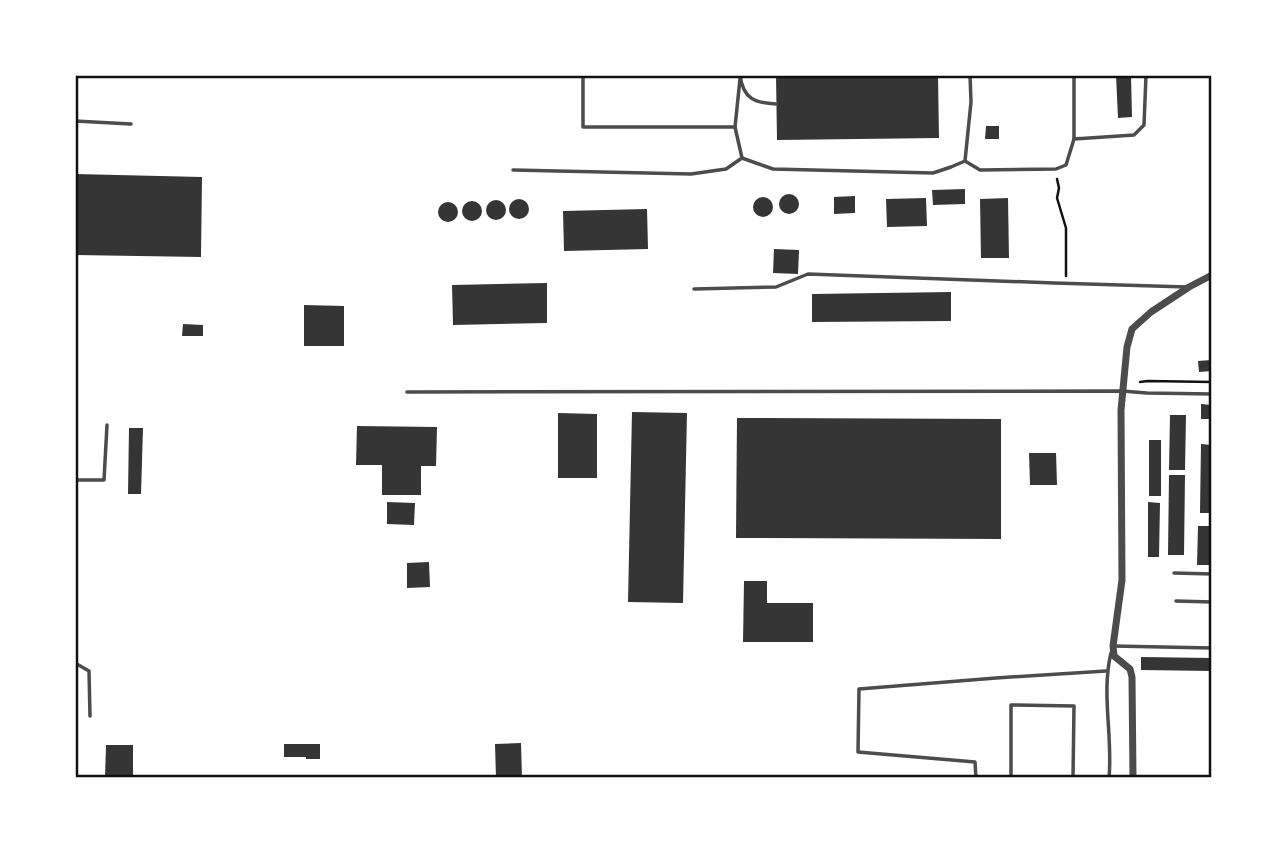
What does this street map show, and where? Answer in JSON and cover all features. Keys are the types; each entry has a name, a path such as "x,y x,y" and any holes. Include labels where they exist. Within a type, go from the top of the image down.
{"street":[{"path":"1133,778 1132,677 1130,669 1114,656 1113,646 1122,580 1121,410 1127,347 1132,329 1151,312 1212,275"}],"lane":[{"path":"583,75 583,127 735,127"},
{"path":"965,161 971,102 970,75"},
{"path":"965,161 980,170 1056,169 1066,165 1074,139 1074,75"},
{"path":"1074,139 1134,135 1144,125 1146,75"},
{"path":"740,77 735,127 742,158"},
{"path":"740,77 744,92 752,100 776,104"},
{"path":"75,121 131,124"},
{"path":"742,158 773,169 933,173 965,161"},
{"path":"513,170 691,174 726,169 742,158"},
{"path":"694,289 776,287 808,274 1189,287"},
{"path":"407,392 1122,387 1147,393 1212,394"},
{"path":"75,480 104,480 107,425"},
{"path":"1174,573 1212,574"},
{"path":"1176,601 1212,602"},
{"path":"1109,778 1111,756 1106,671 1113,646 1212,648"},
{"path":"75,663 89,671 90,716"},
{"path":"976,778 975,762 858,752 859,689 1106,671"},
{"path":"1011,778 1011,705 1074,706 1073,778"}],"path":[{"path":"1056,169 1059,188 1057,198 1066,228 1066,282"},
{"path":"1122,387 1148,381 1212,382"}],"building":[{"path":"776,75 938,75 939,138 777,140"},
{"path":"1116,75 1131,75 1132,117 1118,118"},
{"path":"986,126 999,126 999,139 985,139"},
{"path":"75,174 202,177 201,257 75,255"},
{"path":"965,189 965,204 933,205 932,190"},
{"path":"789,194 796,197 799,204 796,211 789,214 782,211 779,204 782,197"},
{"path":"855,196 855,213 834,214 834,197"},
{"path":"763,197 770,200 773,207 770,214 763,217 756,214 753,207 756,200"},
{"path":"926,198 927,226 887,227 886,199"},
{"path":"1008,198 1009,258 981,258 980,199"},
{"path":"519,199 526,202 529,209 526,216 519,219 512,216 509,209 512,202"},
{"path":"492,200 500,200 506,210 500,220 492,220 486,214 486,206"},
{"path":"468,201 476,201 482,211 476,221 468,221 462,215 462,207"},
{"path":"448,202 455,205 458,212 455,219 448,222 441,219 438,212 441,205"},
{"path":"647,209 648,249 564,251 563,211"},
{"path":"774,249 799,250 798,274 773,273"},
{"path":"547,283 547,323 453,325 452,285"},
{"path":"951,292 951,321 812,322 812,294"},
{"path":"304,305 344,306 344,346 304,346"},
{"path":"183,324 203,325 203,336 182,336"},
{"path":"1211,360 1212,371 1199,372 1198,361"},
{"path":"1201,404 1212,405 1212,419 1201,419"},
{"path":"632,412 687,413 683,603 628,602"},
{"path":"558,413 597,414 597,478 558,478"},
{"path":"1170,415 1186,415 1185,470 1169,470"},
{"path":"737,418 1001,419 1001,539 736,538"},
{"path":"357,426 437,427 436,466 421,466 421,495 382,495 382,465 356,465"},
{"path":"129,428 143,428 141,494 128,494"},
{"path":"1149,440 1161,440 1161,496 1149,496"},
{"path":"1201,444 1212,445 1212,513 1200,513"},
{"path":"1029,453 1056,453 1057,485 1030,485"},
{"path":"1169,475 1185,475 1184,555 1168,555"},
{"path":"387,502 415,503 414,525 387,524"},
{"path":"1148,502 1160,503 1159,557 1148,557"},
{"path":"1198,526 1212,526 1212,565 1197,565"},
{"path":"429,562 430,587 407,588 407,563"},
{"path":"744,581 767,581 767,603 813,603 813,642 743,642"},
{"path":"1141,657 1212,658 1212,671 1141,670"},
{"path":"521,743 522,778 496,778 495,744"},
{"path":"284,744 320,744 320,759 284,757"},
{"path":"106,745 133,745 133,778 105,778"}]}
